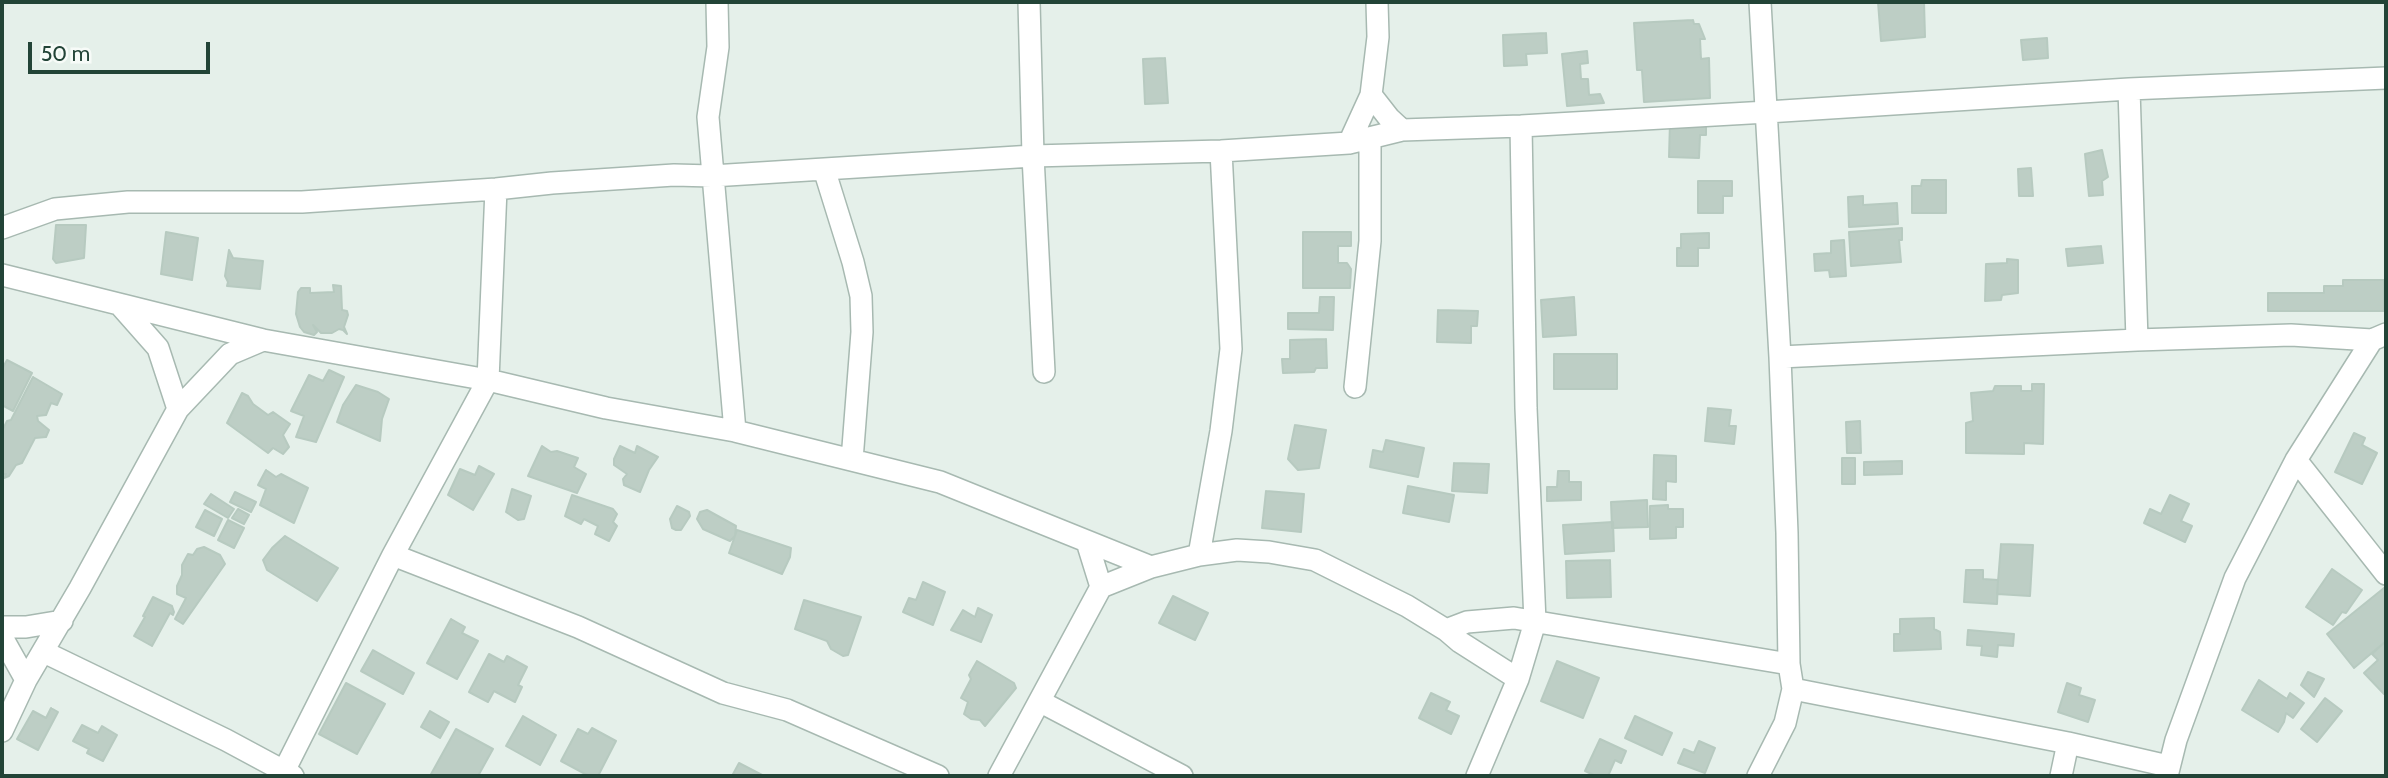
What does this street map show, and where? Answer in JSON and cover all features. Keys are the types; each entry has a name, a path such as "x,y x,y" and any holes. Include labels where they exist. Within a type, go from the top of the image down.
{"street":[{"path":"717,2 718,47 708,117 734,430"},
{"path":"1029,2 1033,156 1044,372"},
{"path":"1355,387 1370,241 1359,141 1371,95 1378,37 1377,2"},
{"path":"1758,776 1785,723 1793,689 1789,664 1780,357 1760,2"},
{"path":"2,228 55,209 128,202 302,202 674,175 712,176 1033,156 1221,151 1359,141 1402,130 1521,126 2130,89 2386,79"},
{"path":"2130,89 2137,340"},
{"path":"1371,95 1402,130"},
{"path":"1477,776 1518,679 1535,622 1526,408 1521,126"},
{"path":"1199,555 1221,431 1231,349 1221,151"},
{"path":"824,169 853,261 860,296 862,332 852,460"},
{"path":"44,652 226,740 288,774 393,555 488,380 496,190"},
{"path":"2,275 263,340 488,380 606,408 734,430 940,482 1151,567"},
{"path":"120,305 158,348 178,409"},
{"path":"1780,357 2137,340 2291,335 2379,337"},
{"path":"1793,689 2068,743 2167,771 2235,578 2296,460 2379,337"},
{"path":"2,732 26,680 178,409 230,354 263,340"},
{"path":"2296,460 2386,574"},
{"path":"1087,542 1101,587"},
{"path":"999,776 1101,587 1151,567 1199,555 1237,550 1315,560 1446,629 1460,642 1518,679"},
{"path":"393,555 578,627 723,692 787,710 938,776"},
{"path":"1446,629 1467,622 1514,618 1789,664"},
{"path":"2,627 26,627 61,621"},
{"path":"2,636 26,680"},
{"path":"1041,702 1182,776"},
{"path":"2061,776 2068,743"}],"building":[{"path":"1878,2 1924,2 1925,37 1881,41"},
{"path":"1693,20 1694,24 1699,24 1705,39 1700,39 1701,59 1709,58 1710,98 1644,102 1642,70 1637,70 1634,23"},
{"path":"1546,33 1547,53 1526,54 1527,65 1504,66 1503,35"},
{"path":"2047,38 2048,58 2023,60 2021,40"},
{"path":"1587,51 1588,63 1580,64 1581,79 1588,79 1589,95 1600,94 1604,103 1567,106 1562,54"},
{"path":"1165,58 1168,103 1145,104 1143,59"},
{"path":"1670,122 1706,123 1706,135 1700,135 1699,158 1669,157"},
{"path":"2102,150 2108,177 2102,181 2103,195 2089,196 2085,154"},
{"path":"2031,168 2033,196 2019,196 2018,169"},
{"path":"1922,180 1946,180 1946,213 1912,213 1912,186 1921,186"},
{"path":"1698,181 1732,181 1732,196 1723,196 1723,213 1698,213"},
{"path":"1863,196 1863,205 1897,203 1898,224 1849,227 1848,197"},
{"path":"56,225 86,225 84,258 56,263 53,259"},
{"path":"1902,228 1902,240 1899,240 1901,262 1851,266 1849,232"},
{"path":"166,232 198,238 192,280 161,274"},
{"path":"1303,232 1351,232 1351,246 1338,246 1338,263 1347,263 1351,269 1350,288 1303,288"},
{"path":"1709,233 1709,248 1698,248 1698,266 1677,266 1677,248 1681,248 1681,234"},
{"path":"1844,240 1846,276 1830,277 1829,270 1815,271 1814,254 1831,253 1831,241"},
{"path":"2101,246 2103,263 2068,266 2066,249"},
{"path":"229,250 233,258 263,261 260,289 227,286 225,276"},
{"path":"2007,259 2018,260 2018,293 2002,295 2001,300 1985,301 1986,264 2007,263"},
{"path":"2343,280 2384,280 2384,311 2268,311 2268,293 2324,293 2324,286 2343,286"},
{"path":"333,285 341,286 342,310 347,311 348,315 344,327 347,334 339,329 332,333 321,333 313,325 317,332 314,335 304,332 296,314 298,292 301,288 310,288 310,293 334,292"},
{"path":"1320,297 1334,297 1333,330 1288,329 1288,313 1319,313"},
{"path":"1574,297 1576,335 1543,337 1541,300"},
{"path":"1438,310 1478,311 1477,326 1471,326 1471,343 1437,342"},
{"path":"1326,339 1327,368 1316,368 1314,372 1283,373 1282,359 1290,359 1290,340"},
{"path":"1554,354 1617,354 1617,389 1554,389"},
{"path":"7,360 32,373 13,411 2,405 2,369"},
{"path":"329,370 344,377 316,442 296,437 304,416 291,411 309,375 323,381"},
{"path":"33,377 62,394 57,405 51,403 46,415 37,416 38,421 49,430 46,437 35,438 22,463 16,465 9,476 4,478 6,474 2,474 2,431 7,421 11,420"},
{"path":"2032,384 2044,384 2043,444 2024,443 2024,454 1966,453 1966,423 1973,421 1971,393 1993,391 1995,386 2021,386 2021,391 2032,391"},
{"path":"356,385 378,392 389,399 382,419 380,441 337,422 343,405"},
{"path":"242,393 268,415 273,412 290,424 283,435 289,447 283,454 273,448 268,453 227,423"},
{"path":"1708,408 1731,410 1729,426 1736,426 1734,444 1705,441"},
{"path":"1860,421 1861,453 1847,453 1846,422"},
{"path":"1295,425 1326,430 1319,468 1298,470 1288,459"},
{"path":"2354,433 2365,438 2362,445 2377,453 2362,484 2335,472"},
{"path":"1386,440 1424,448 1418,477 1370,467 1373,450 1383,452"},
{"path":"542,446 551,452 557,451 578,458 574,467 586,474 577,493 528,476"},
{"path":"620,446 635,453 637,446 658,457 640,492 624,485 623,479 627,474 614,465"},
{"path":"1654,455 1676,456 1676,482 1666,481 1666,500 1653,499"},
{"path":"1842,458 1855,458 1855,484 1842,484"},
{"path":"1902,461 1902,474 1864,475 1864,462"},
{"path":"1454,463 1489,464 1487,493 1452,491"},
{"path":"479,466 494,474 473,510 448,495 460,469 475,475"},
{"path":"266,470 276,477 281,474 308,488 294,523 260,505 266,489 258,485"},
{"path":"1558,471 1569,471 1569,482 1581,482 1581,500 1547,501 1547,487 1557,487"},
{"path":"1408,486 1454,495 1449,522 1403,513"},
{"path":"512,489 531,496 524,519 518,520 506,512"},
{"path":"1266,491 1304,494 1301,532 1262,528"},
{"path":"235,492 256,502 251,512 230,502"},
{"path":"211,494 234,509 228,518 204,504"},
{"path":"572,495 613,509 617,514 613,522 617,526 609,541 595,534 598,526 584,519 581,524 565,516"},
{"path":"2170,495 2189,504 2181,521 2192,526 2185,542 2144,523 2150,509 2161,514"},
{"path":"1647,500 1648,527 1612,528 1611,502"},
{"path":"1668,505 1668,509 1683,509 1683,527 1676,527 1676,538 1650,539 1650,506"},
{"path":"677,506 689,512 690,516 681,530 672,528 670,519"},
{"path":"238,509 249,515 244,524 232,518"},
{"path":"205,510 222,519 214,536 196,527"},
{"path":"707,510 736,526 735,536 730,541 703,529 697,519 700,512"},
{"path":"228,520 244,528 234,548 218,540"},
{"path":"1613,522 1614,551 1565,554 1563,525"},
{"path":"737,530 791,548 782,574 729,553"},
{"path":"285,536 338,568 317,601 267,570 263,560"},
{"path":"2001,544 2033,545 2030,596 1997,594"},
{"path":"204,547 220,555 225,564 183,624 175,619 186,598 177,594 182,565 188,554 193,555 197,549"},
{"path":"1610,560 1611,597 1567,598 1566,561"},
{"path":"2332,569 2362,590 2346,613 2342,612 2333,625 2306,607"},
{"path":"1966,570 1983,570 1983,579 1998,580 1997,604 1964,602"},
{"path":"923,582 945,592 933,625 903,612 909,598 916,600"},
{"path":"2384,588 2386,641 2354,668 2327,634"},
{"path":"1173,596 1208,613 1195,640 1159,623"},
{"path":"153,597 172,606 174,612 173,615 170,613 152,646 134,636"},
{"path":"804,600 861,617 848,655 843,656 831,649 827,641 795,629"},
{"path":"978,608 992,615 981,642 951,630 963,610 975,617"},
{"path":"1934,618 1934,629 1940,632 1941,649 1894,651 1894,634 1900,634 1900,619"},
{"path":"451,619 465,627 462,633 478,641 457,679 427,663"},
{"path":"1968,630 2014,634 2013,646 1998,645 1997,657 1981,655 1982,646 1967,645"},
{"path":"2386,641 2384,694 2364,673 2378,660 2372,654"},
{"path":"373,650 414,673 403,694 361,671"},
{"path":"489,654 504,662 507,656 527,667 518,685 522,687 515,702 494,691 488,702 469,692"},
{"path":"977,661 1014,683 1016,688 985,726 980,720 971,719 964,714 968,702 961,698"},
{"path":"1557,661 1599,678 1583,718 1541,701"},
{"path":"2308,672 2324,679 2314,697 2301,685"},
{"path":"2259,680 2287,699 2290,693 2304,703 2293,718 2286,713 2278,732 2242,710"},
{"path":"346,683 385,704 357,754 319,734"},
{"path":"2067,683 2081,688 2079,695 2095,700 2088,722 2058,712"},
{"path":"1431,693 1450,702 1446,710 1459,716 1451,734 1419,718"},
{"path":"2325,698 2342,711 2317,742 2301,729"},
{"path":"51,708 58,712 38,750 17,739 33,711 46,718"},
{"path":"430,711 449,722 440,738 421,727"},
{"path":"523,716 556,735 540,765 506,746"},
{"path":"1635,716 1672,733 1662,755 1625,738"},
{"path":"82,725 98,733 102,726 117,735 103,761 87,753 89,749 73,741"},
{"path":"592,728 616,741 598,776 589,776 561,761 578,729 588,734"},
{"path":"456,729 493,749 478,776 430,776"},
{"path":"1600,739 1626,751 1621,763 1615,760 1608,776 1596,776 1585,771"},
{"path":"1699,741 1715,748 1705,773 1678,763 1684,749 1694,753"},
{"path":"739,763 764,776 732,776"}]}
